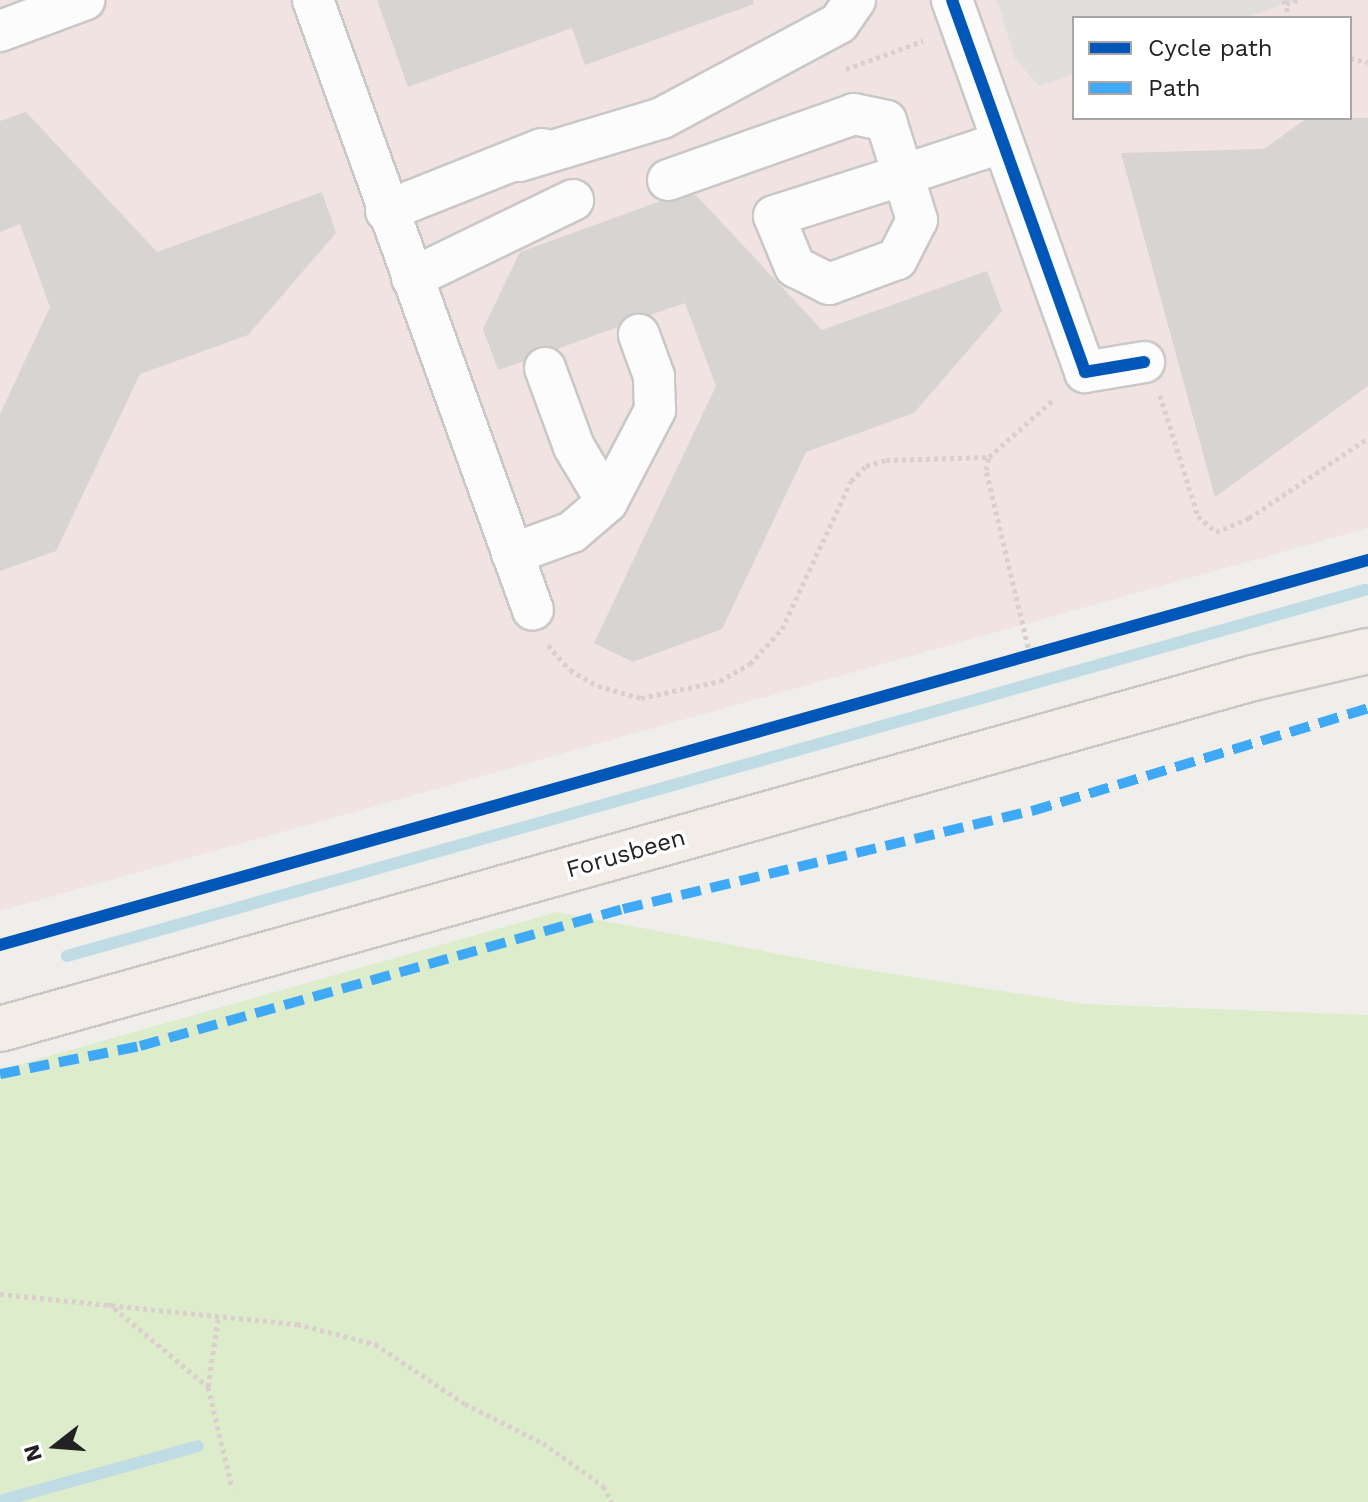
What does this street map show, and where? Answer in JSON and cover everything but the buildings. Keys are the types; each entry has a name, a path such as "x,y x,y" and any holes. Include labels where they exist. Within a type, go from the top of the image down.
{"main road":[{"name":"Forusbeen","path":"1253,678 1368,640"},
{"name":"Forusbeen","path":"0,1029 1253,678 1368,651"}],"street":[{"path":"0,31 84,0"},
{"path":"313,0 386,211 533,610"},
{"path":"386,211 519,161 607,115 659,96 710,90 839,23 855,0"},
{"path":"952,0 1085,372 1144,362"},
{"path":"668,180 854,114 886,121 903,175 1002,142"},
{"path":"412,278 573,200"},
{"path":"512,554 572,532 607,502 655,410 654,376 639,335"},
{"path":"545,368 574,447 607,502"}],"path":[{"path":"1285,2 1297,0"},
{"path":"1144,362 1170,415 1198,516 1216,532 1249,518 1368,438"},
{"path":"533,610 548,646 570,670 598,686 641,698 720,681 750,664 782,629 851,481 866,466 886,460 989,457 1085,372"},
{"path":"989,457 988,493 1030,655"},
{"path":"1015,659 1046,651"},
{"path":"0,1294 107,1302 218,1319 297,1324 375,1344 465,1404 543,1443 603,1486 612,1502"},
{"path":"107,1302 208,1387"},
{"path":"218,1319 208,1387 232,1488"}],"shaded area":[{"path":"0,0 1368,0 1368,528 0,911"},
{"path":"997,0 1298,0 1250,16 1072,16 1072,75 1039,86 1015,59"}],"green space":[{"path":"557,912 848,967 1085,1004 1368,1015 1368,1502 0,1502 0,1070"}],"waterway":[{"path":"67,956 1365,590"},
{"path":"0,1501 198,1446"}],"marked path":[{"path":"0,1074 140,1046 623,909 1032,811 1368,708"}],"cycle path":[{"path":"952,0 1085,372 1144,362"},
{"path":"0,945 1368,560"}]}
